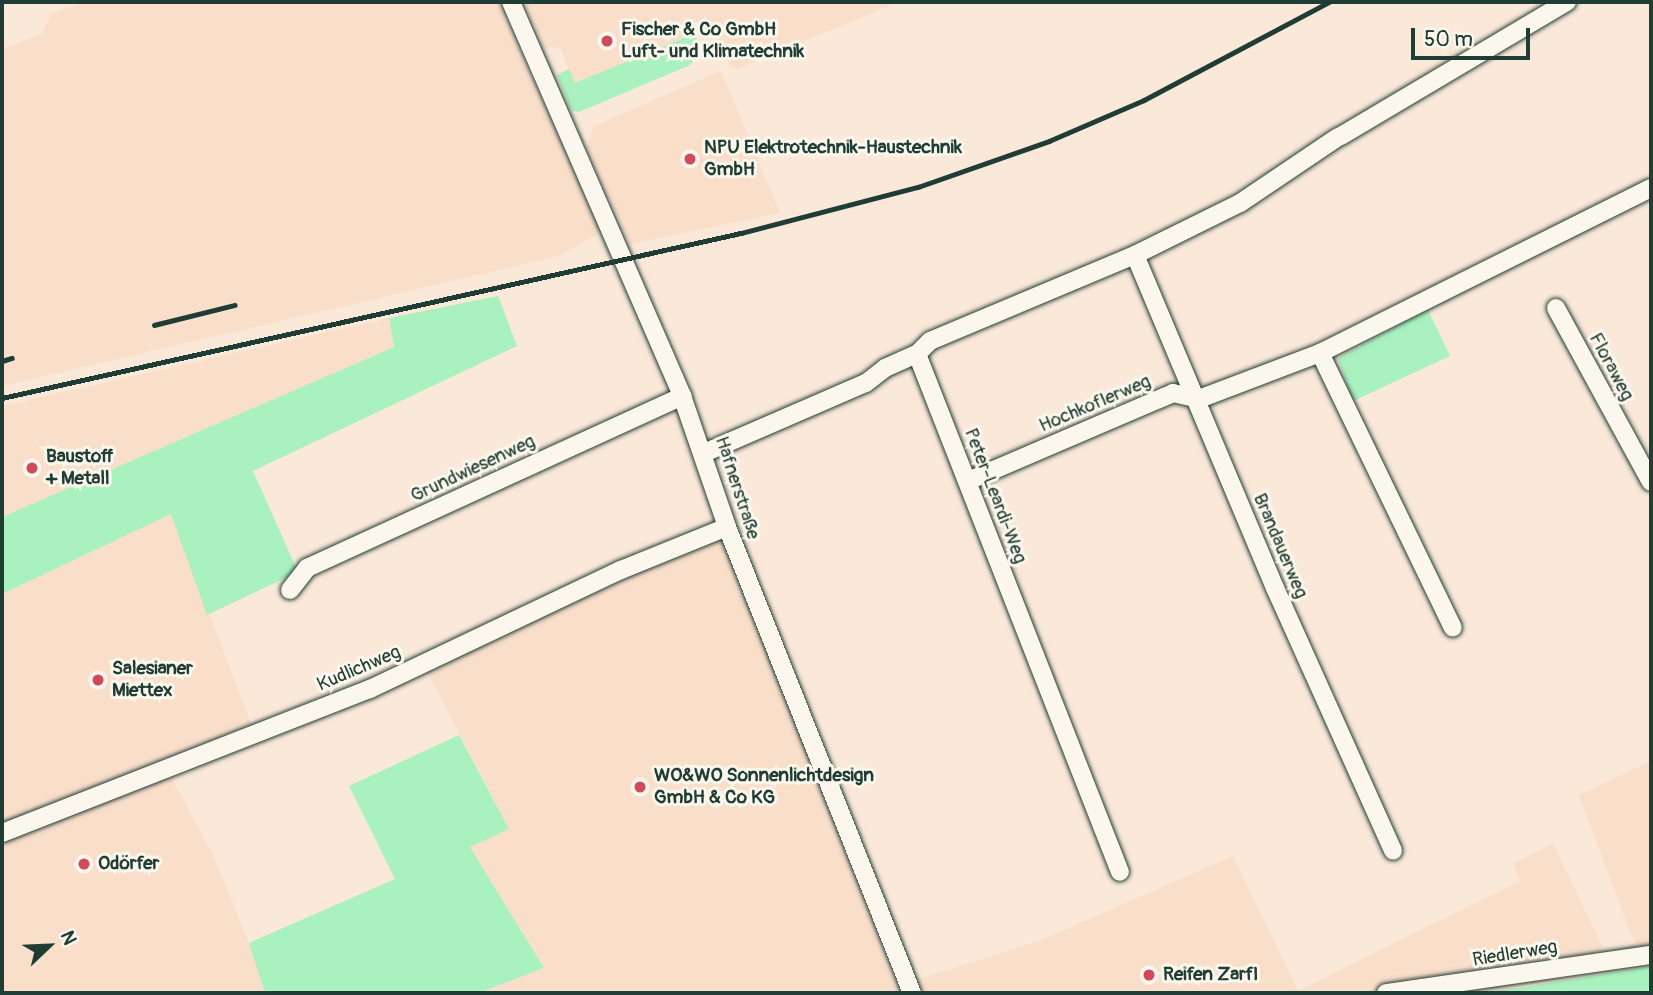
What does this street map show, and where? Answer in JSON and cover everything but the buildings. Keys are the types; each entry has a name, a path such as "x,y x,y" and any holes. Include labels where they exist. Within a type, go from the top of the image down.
{"street":[{"name":"Hafnerstraße","path":"511,2 682,396 705,453 727,527 912,993"},
{"path":"705,453 866,383 885,368 917,354 930,341 1135,255 1240,203 1340,136 1567,2"},
{"name":"Hochkoflerweg","path":"968,481 1173,393 1199,399 1320,352 1651,188"},
{"name":"Brandauerweg","path":"1135,255 1199,399 1270,578 1394,851"},
{"name":"Floraweg","path":"1556,308 1651,482"},
{"path":"1320,352 1453,628"},
{"name":"Peter-Leardi-Weg","path":"917,354 1120,872"},
{"name":"Grundwiesenweg","path":"290,590 307,568 682,396"},
{"name":"Kudlichweg","path":"2,833 370,689 621,570 727,527"},
{"name":"Riedlerweg","path":"1385,993 1651,956"}],"shaded area":[{"path":"84,2 498,2 601,232 559,256 2,386 2,49 42,34 51,14"},
{"path":"524,2 898,2 738,69 731,67 713,27 575,83 560,47 544,48"},
{"path":"721,71 780,213 630,244 587,148 594,126"},
{"path":"389,318 394,347 2,517 2,406"},
{"path":"171,514 252,726 169,760 174,782 213,855 249,943 265,993 2,993 2,594"},
{"name":"WO&WO Sonnenlichtdesign GmbH & Co KG","path":"727,527 891,945 897,986 1039,941 1233,856 1298,991 1520,881 1513,864 1553,844 1606,954 1635,944 1579,795 1651,761 1651,966 1476,993 479,993 544,968 470,846 509,829 423,664"}],"green space":[{"path":"696,33 697,55 690,65 579,112 571,110 557,75 569,69 575,83"},
{"path":"498,296 517,346 253,471 298,572 207,615 171,514 2,594 2,517 394,347 389,318"},
{"path":"1428,310 1450,356 1353,401 1338,358"},
{"path":"459,735 509,829 470,847 544,968 479,993 265,993 249,943 395,879 349,786"},
{"path":"1651,966 1651,993 1476,993 1525,987"}],"railway":[{"path":"2,398 741,233 918,187 1049,141 1144,100 1329,2"},
{"path":"154,325 235,305"},
{"path":"2,361 12,358"}],"place":[{"name":"Fischer & Co GmbH Luft- und Klimatechnik","path":"607,41"},
{"name":"NPU Elektrotechnik-Haustechnik GmbH","path":"690,159"},
{"name":"Baustoff + Metall","path":"32,468"},
{"name":"Salesianer Miettex","path":"98,680"},
{"name":"WO&WO Sonnenlichtdesign GmbH & Co KG","path":"640,787"},
{"name":"Odörfer","path":"84,864"},
{"name":"Reifen Zarfl","path":"1149,975"}]}
